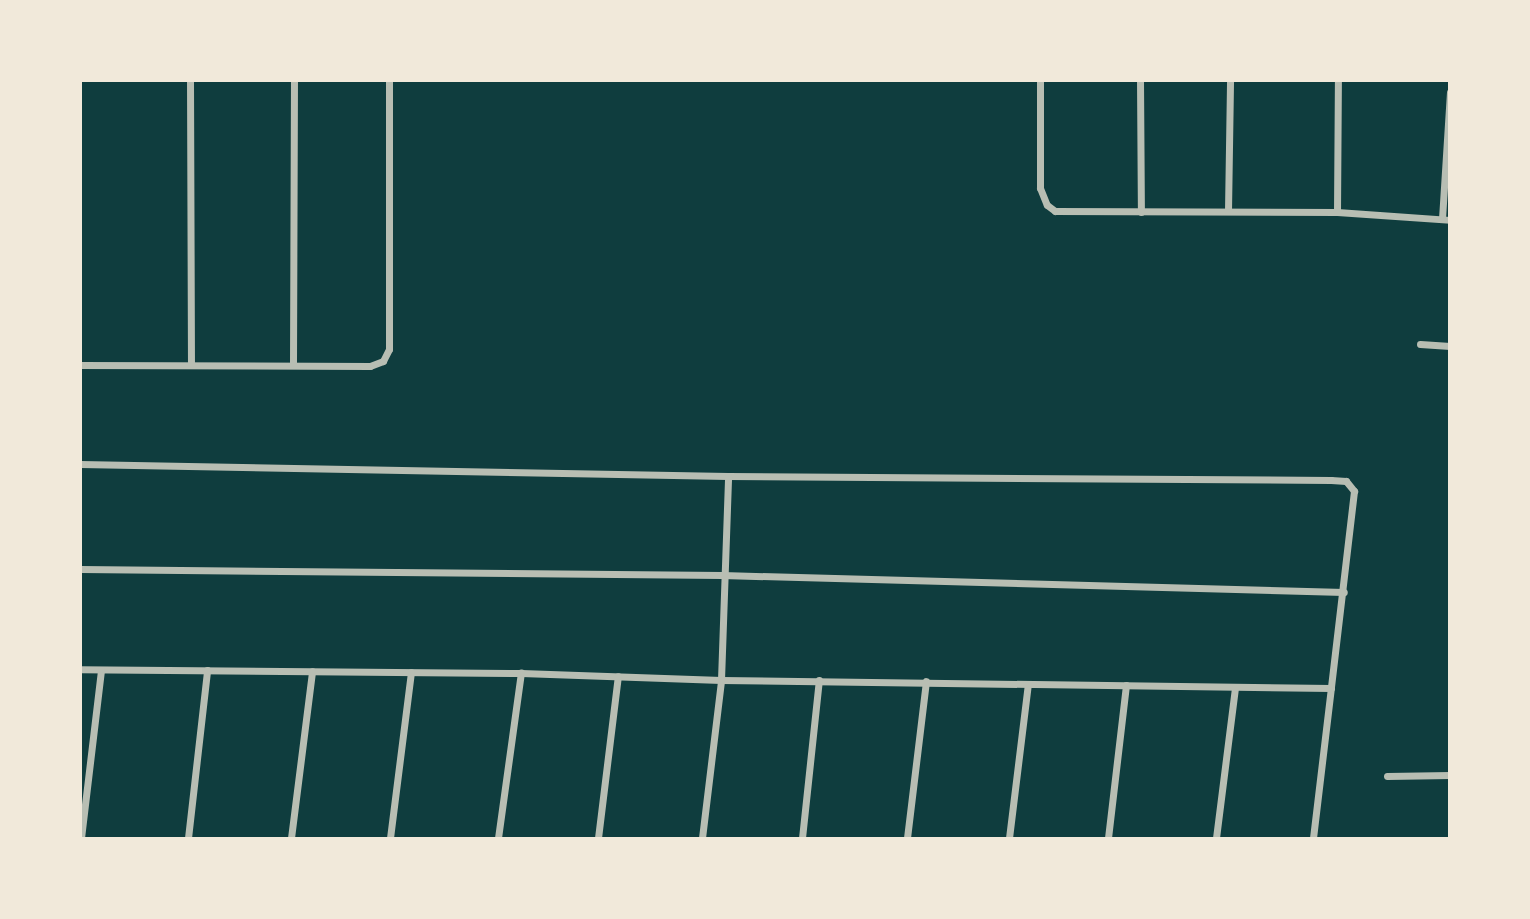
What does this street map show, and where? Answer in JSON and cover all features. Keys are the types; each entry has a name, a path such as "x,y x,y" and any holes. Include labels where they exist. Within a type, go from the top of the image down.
{"street":[{"path":"190,80 191,365"},
{"path":"293,364 294,80"},
{"path":"80,365 377,365 387,355 389,80"},
{"path":"1040,80 1040,188 1047,205 1064,212 1337,212 1446,219 1450,92"},
{"path":"1140,80 1141,212"},
{"path":"1228,211 1230,80"},
{"path":"1337,212 1338,80"},
{"path":"1420,344 1450,346"},
{"path":"80,464 728,476 1346,481 1354,491 1313,838"},
{"path":"702,838 721,680 722,575 728,476"},
{"path":"80,569 722,575 1344,592"},
{"path":"80,669 521,673 721,680 1331,688"},
{"path":"81,838 101,670"},
{"path":"188,838 207,670"},
{"path":"291,838 312,671"},
{"path":"390,838 411,672"},
{"path":"498,838 521,673"},
{"path":"598,838 618,676"},
{"path":"802,838 819,680"},
{"path":"907,838 926,681"},
{"path":"1009,838 1028,684"},
{"path":"1108,838 1126,685"},
{"path":"1216,838 1235,687"},
{"path":"1387,776 1450,775"}]}
